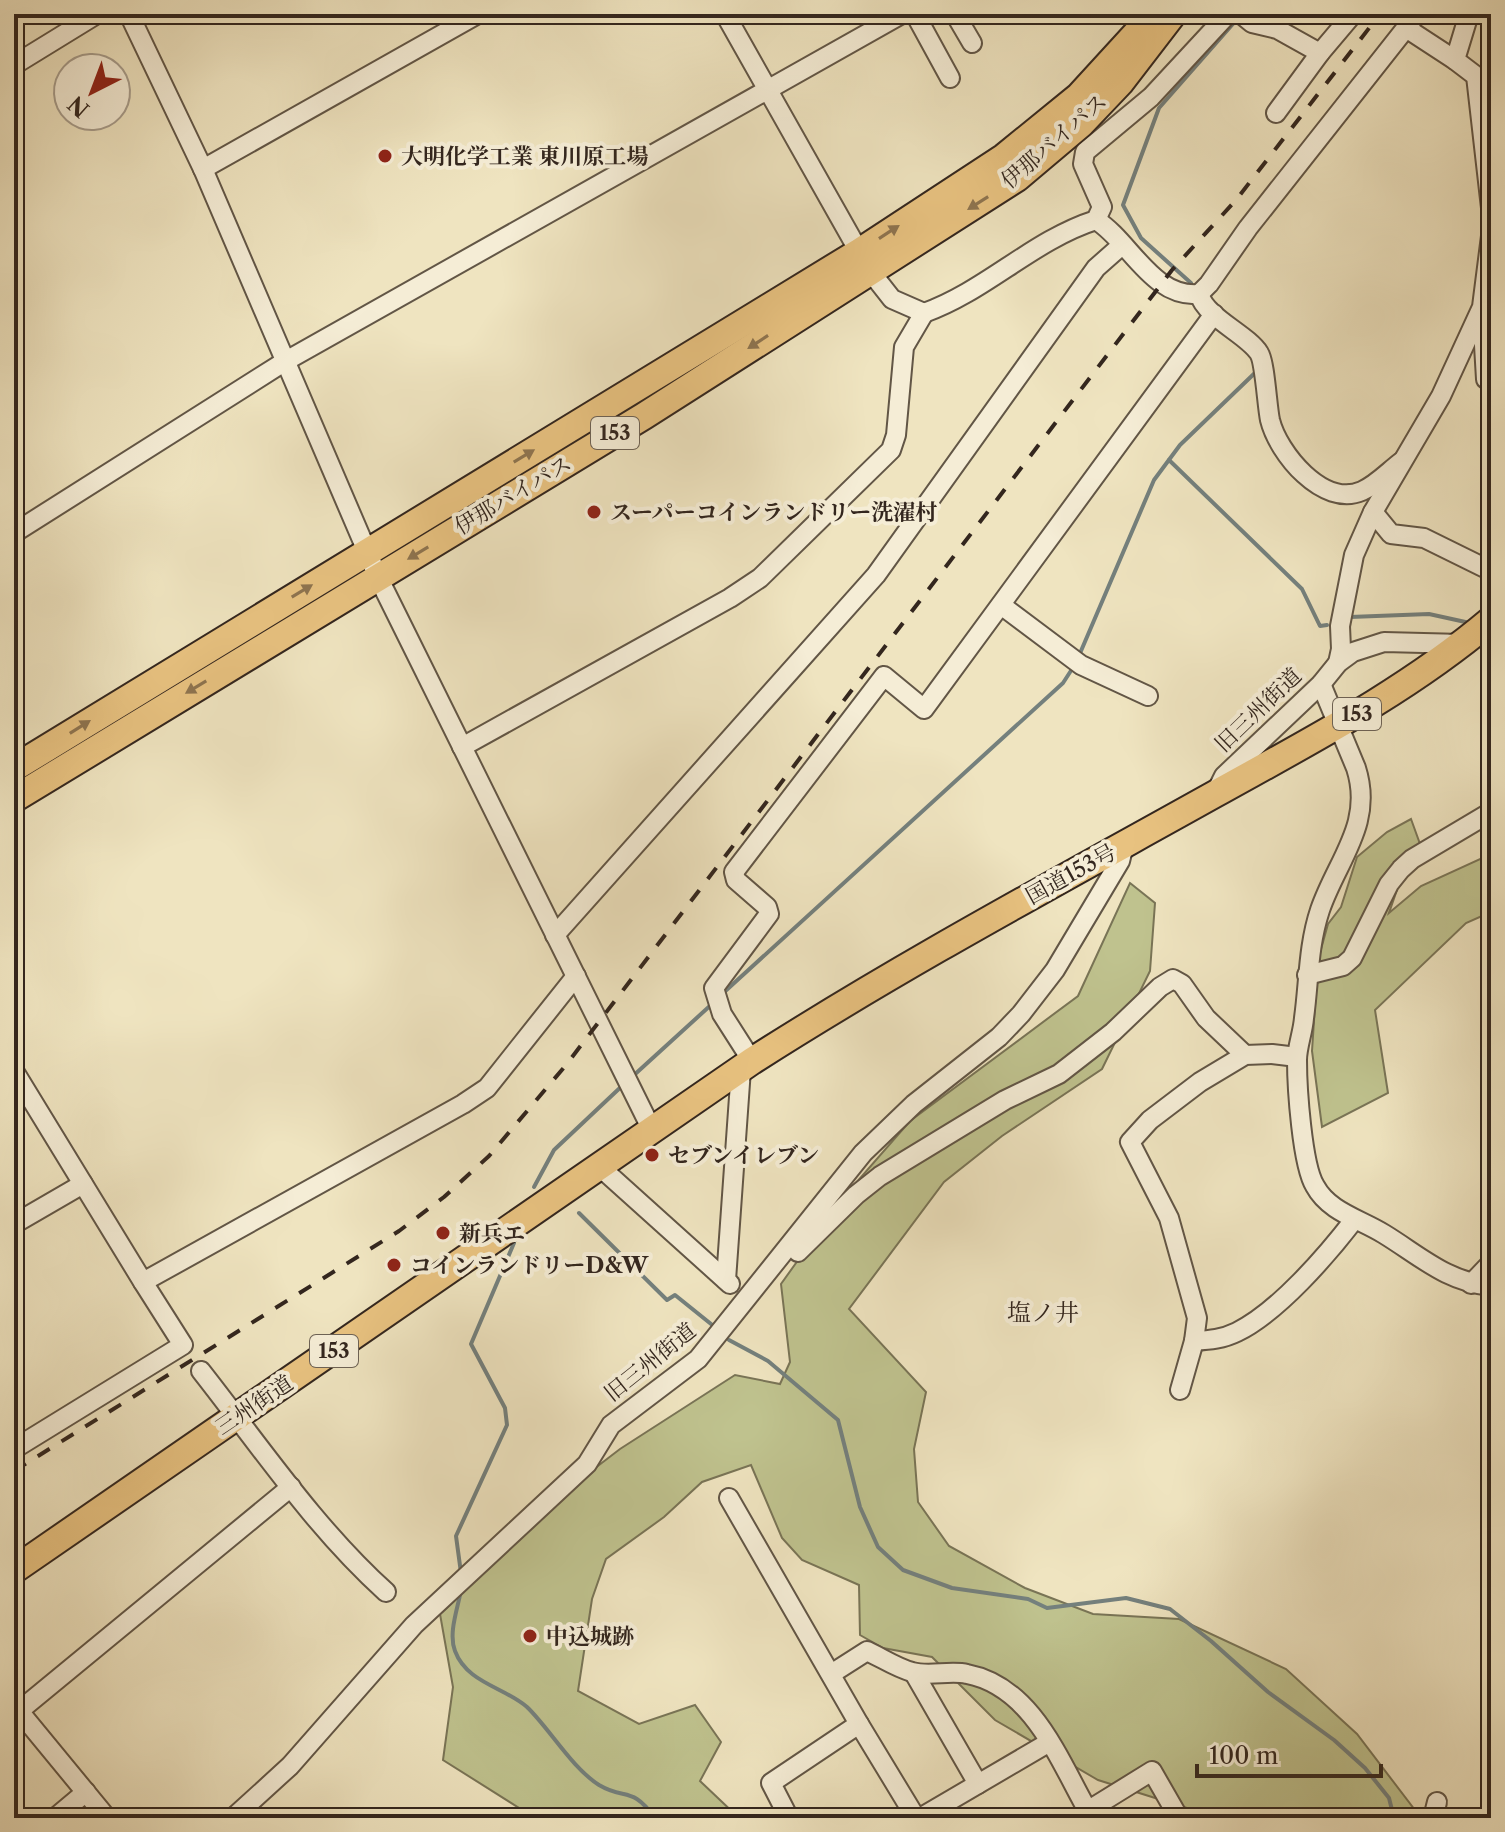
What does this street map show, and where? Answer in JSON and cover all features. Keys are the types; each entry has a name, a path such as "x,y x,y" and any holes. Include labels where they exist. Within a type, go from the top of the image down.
{"highway":[{"name":"伊那バイパス","path":"14,799 644,416 865,261 1042,128 1113,62 1153,14"},
{"name":"伊那バイパス","path":"14,768 367,552 865,261 1017,178 1070,133 1120,83 1173,14"},
{"name":"国道153号","path":"652,1130 846,1001 946,942 1340,725 1407,684 1491,620"},
{"name":"三州街道","path":"14,1570 652,1130"}],"street":[{"path":"14,65 97,14"},
{"path":"129,14 203,169 378,577 652,1130"},
{"path":"203,169 478,14"},
{"path":"726,14 865,261 892,299 924,313"},
{"path":"14,533 284,362 902,14"},
{"path":"915,14 950,78"},
{"path":"955,14 972,43"},
{"path":"1096,220 1102,207 1083,164 1085,152 1151,97 1228,14"},
{"path":"1276,113 1353,14"},
{"path":"1455,60 1469,14"},
{"path":"1245,17 1277,29 1320,53"},
{"path":"462,747 730,598 760,578 891,450 896,435 904,347 924,313 951,304 1023,256 1082,224 1096,220 1110,229 1145,269 1174,292 1199,294 1412,21 1476,76 1491,208"},
{"path":"1491,236 1482,307 1486,379 1491,381"},
{"path":"555,935 876,575 1096,268 1122,245"},
{"path":"1199,294 1201,301 1214,314 1259,353 1272,425 1287,456 1324,490 1341,494 1360,492 1401,462"},
{"path":"1338,663 1340,626 1354,555 1373,512 1441,396 1482,307"},
{"path":"726,1280 746,1065 716,1001 717,982 769,914 767,907 736,880 734,872 884,676 924,709 1214,314"},
{"path":"1373,512 1391,534 1424,538 1491,571"},
{"path":"1001,605 1076,662 1148,696"},
{"path":"1338,663 1353,652 1384,642 1463,644"},
{"name":"旧三州街道","path":"1215,794 1224,776 1321,684 1338,663"},
{"path":"1321,684 1360,779 1362,812 1313,933 1304,1025 1297,1057 1306,1164 1315,1187 1329,1204 1405,1247 1429,1266 1471,1284 1491,1286"},
{"path":"1307,975 1343,966 1352,958 1389,884 1412,859 1491,812"},
{"name":"旧三州街道","path":"233,1818 290,1766 414,1625 587,1464 611,1425 698,1359 863,1153 914,1104 999,1037 1039,993 1120,861 1124,845"},
{"path":"143,1282 487,1088 576,976"},
{"path":"600,1167 747,1299 765,1291 811,1237 880,1176 1005,1100 1059,1074 1173,979 1182,984 1206,1018 1245,1055"},
{"path":"1180,1390 1197,1318 1169,1218 1130,1142 1150,1120 1200,1082 1245,1055 1297,1057"},
{"path":"14,1071 183,1345 14,1449"},
{"path":"14,1224 83,1184"},
{"path":"1194,1341 1220,1339 1239,1332 1268,1311 1330,1252 1354,1220"},
{"path":"1471,1284 1491,1263"},
{"path":"201,1371 356,1565 386,1592"},
{"path":"107,1818 17,1708 291,1487"},
{"path":"729,1498 859,1724 918,1818 1048,1743"},
{"path":"831,1674 867,1651 914,1673 965,1673 984,1678 1011,1694 1033,1715 1085,1816 1152,1771 1179,1818"},
{"path":"914,1673 978,1784"},
{"path":"789,1818 771,1783 859,1724"},
{"path":"55,1818 86,1792"}],"green space":[{"path":"1411,819 1420,844 1399,884 1389,913 1421,886 1491,854 1491,912 1466,923 1375,1010 1388,1093 1322,1127 1312,1051 1318,960 1328,924 1341,907 1357,857 1387,832"},
{"path":"1130,883 1155,903 1150,971 1102,1069 1002,1136 944,1182 849,1309 926,1392 914,1449 918,1502 949,1546 1025,1588 1093,1614 1179,1619 1286,1669 1357,1734 1421,1818 1247,1818 1190,1809 1098,1780 995,1720 932,1657 883,1648 860,1635 859,1585 802,1560 782,1538 751,1465 702,1482 664,1517 606,1559 592,1599 578,1691 639,1724 695,1705 721,1742 700,1781 739,1818 535,1818 443,1760 453,1687 440,1614 573,1485 620,1449 735,1375 780,1384 790,1362 781,1284 841,1200 910,1121 1078,996"},
{"path":"1491,1181 1491,1320 1482,1308 1484,1189"}],"waterway":[{"path":"102,20 112,14"},
{"path":"1191,283 1141,238 1123,205 1159,108 1239,17"},
{"path":"1078,658 1154,480 1180,445 1259,369"},
{"path":"1169,460 1302,589 1320,626 1327,625"},
{"path":"1350,617 1429,614 1470,623"},
{"path":"721,995 1063,683 1074,666"},
{"path":"633,1076 712,1004"},
{"path":"534,1187 554,1150 623,1085"},
{"path":"579,1213 667,1300 675,1295 716,1328"},
{"path":"461,1573 456,1536 507,1425 505,1408 471,1344 514,1243"},
{"path":"729,1340 768,1361 838,1420 860,1507 878,1547 903,1570 952,1588 1028,1599 1047,1608 1126,1598 1170,1609 1365,1768 1389,1798 1394,1818"},
{"path":"461,1590 453,1636 455,1651 461,1662 477,1678 527,1707 589,1778 608,1790 634,1797 655,1818"}],"railway":[{"path":"14,1471 399,1231 444,1197 489,1156 566,1065 1172,270 1236,200 1380,14"}],"place":[{"name":"大明化学工業 東川原工場","path":"385,156"},
{"name":"スーパーコインランドリー洗濯村","path":"594,512"},
{"name":"セブンイレブン","path":"652,1155"},
{"name":"新兵エ","path":"443,1233"},
{"name":"コインランドリーD&W","path":"394,1265"},
{"name":"中込城跡","path":"530,1636"}],"district":[{"name":"塩ノ井","path":"1043,1312"}]}
